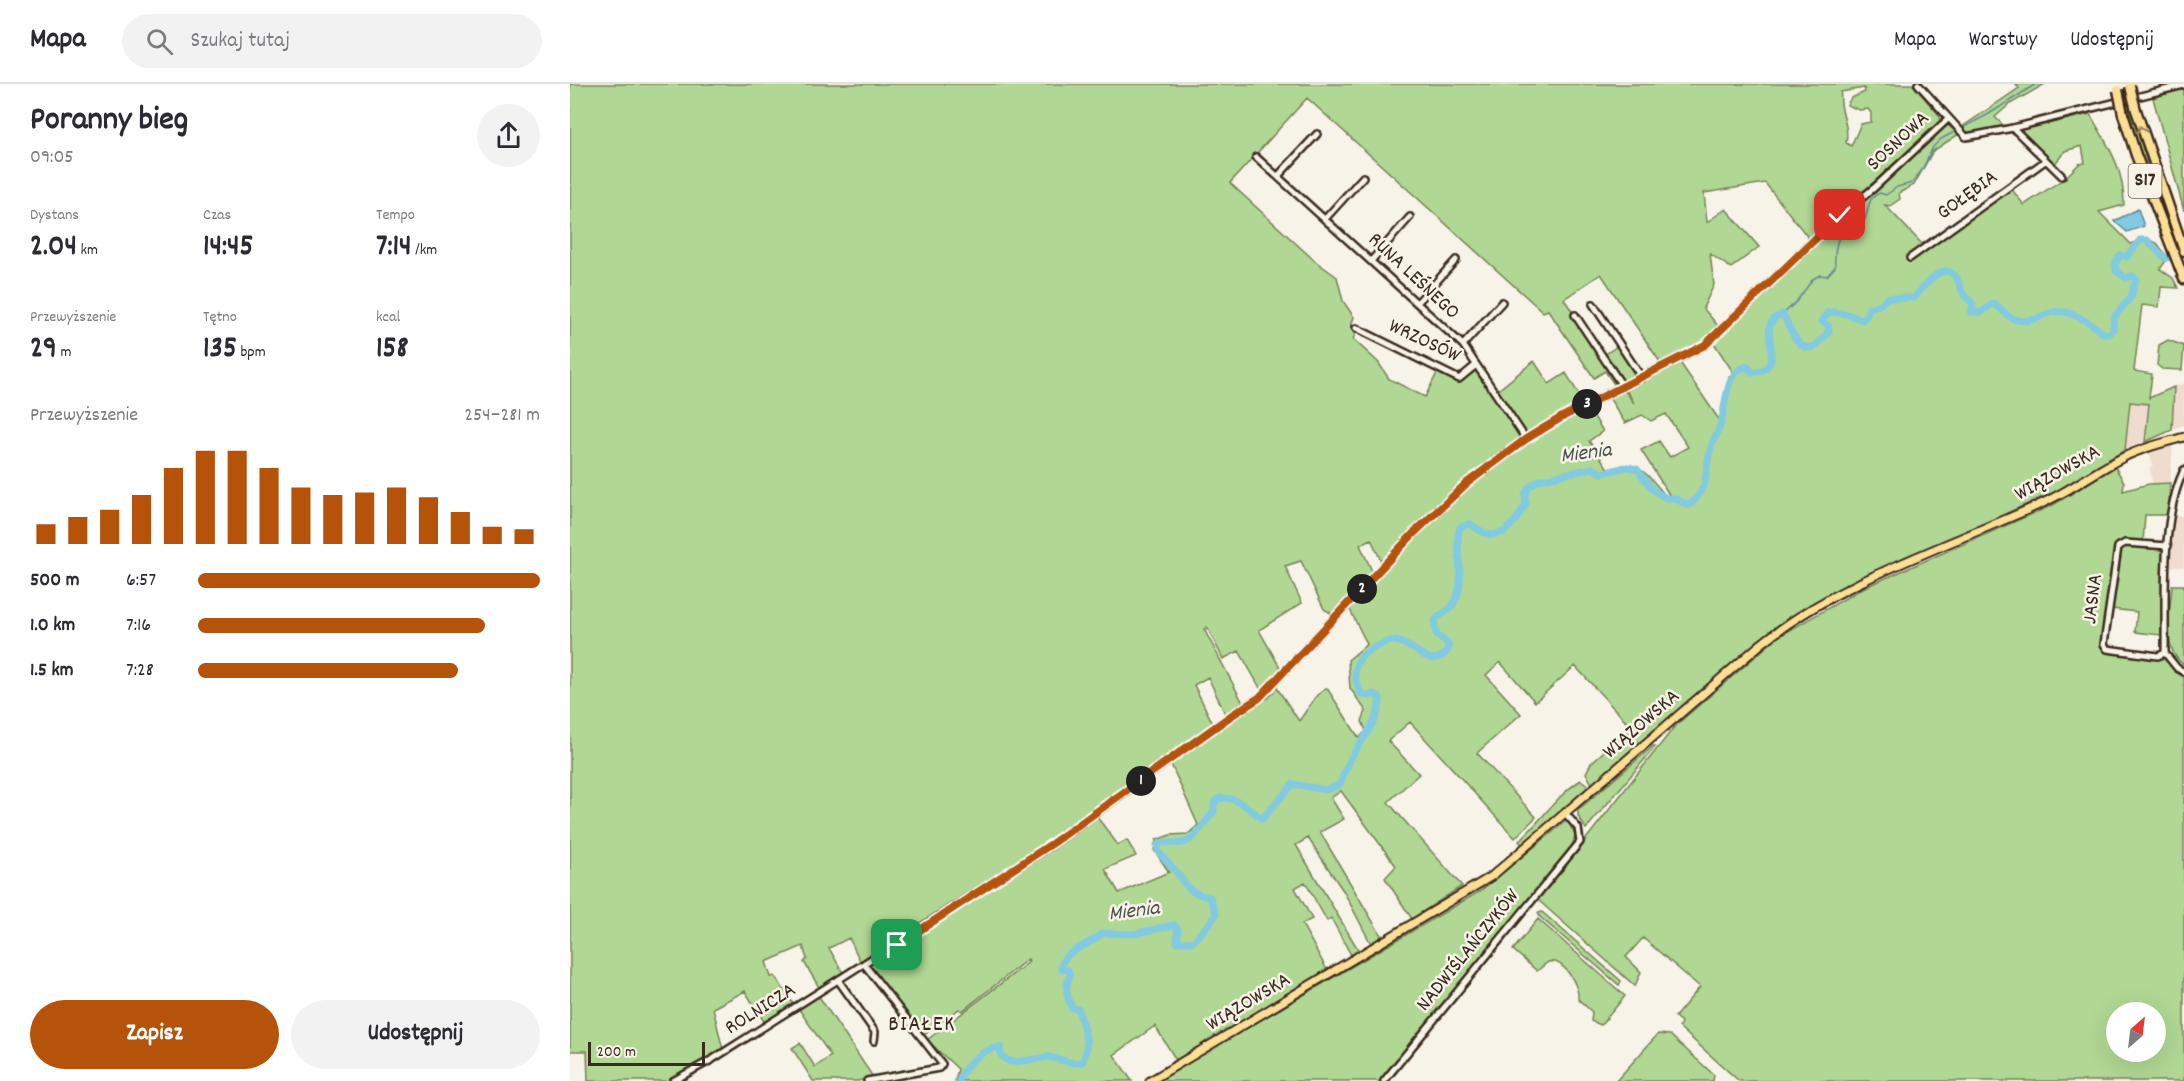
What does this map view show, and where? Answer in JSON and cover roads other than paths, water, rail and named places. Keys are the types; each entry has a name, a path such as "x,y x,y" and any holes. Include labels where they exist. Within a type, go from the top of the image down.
{"highway":[{"name":"S17","path":"2130,85 2136,110 2183,248"},
{"name":"S17","path":"2117,87 2136,155 2184,279"}],"main road":[{"name":"WIĄZOWSKA","path":"1150,1081 1472,889 1505,866 1756,648 1787,624 1865,582 2056,497 2126,455 2153,444 2182,438"}],"street":[{"name":"SOSNOWA","path":"864,964 1053,843 1259,698 1414,533 1467,483 1526,439 1705,345 1840,215 1948,119 1918,84"},
{"path":"1948,119 1966,137 1980,135 2184,85"},
{"path":"2013,128 2062,176"},
{"path":"1278,176 1317,134"},
{"name":"RUNA LEŚNEGO","path":"1256,157 1463,345 1526,439"},
{"name":"GOŁĘBIA","path":"1910,258 2045,161"},
{"path":"1325,219 1363,177"},
{"path":"1371,261 1410,217"},
{"path":"1417,303 1456,260"},
{"path":"1463,345 1502,302"},
{"path":"1593,304 1642,378"},
{"path":"1575,315 1623,387"},
{"name":"WRZOSÓW","path":"1356,328 1459,379 1476,364"},
{"path":"2184,470 2175,492 2168,546 2165,653 2177,668 2184,672"},
{"name":"JASNA","path":"2165,653 2158,656 2107,649 2104,645 2118,547 2126,543 2168,546"},
{"name":"NADWIŚLAŃCZYKÓW","path":"1384,1081 1580,842 1578,828 1566,814"},
{"path":"864,964 942,1064 939,1068 867,1081"},
{"name":"ROLNICZA","path":"673,1081 713,1059 864,964"},
{"path":"838,980 875,1032 874,1041"}],"water":[{"path":"2138,209 2144,226 2127,232 2114,221"}],"waterway":[{"path":"1783,314 1796,302 1813,279 1820,275 1827,276 1835,267 1835,253 1840,235 1854,221 1862,224 1875,196 1880,193 1886,195 1897,187 1912,183 1922,170 1933,147 1941,139 1989,114 2036,84"},
{"name":"Mienia","path":"959,1081 965,1069 975,1058 993,1048 1000,1047 1001,1055 1008,1061 1049,1057 1074,1063 1082,1062 1086,1050 1084,1029 1078,1009 1072,1008 1068,995 1067,984 1070,975 1068,970 1061,969 1066,957 1102,933 1133,934 1174,925 1178,929 1177,942 1193,942 1208,925 1216,915 1210,897 1188,888 1158,851 1157,845 1182,843 1192,838 1214,812 1214,804 1218,799 1236,801 1262,819 1293,784 1326,790 1339,785 1351,758 1373,723 1379,707 1380,698 1374,694 1369,696 1361,694 1355,671 1359,660 1370,650 1392,641 1405,644 1430,658 1439,658 1448,650 1449,647 1445,641 1437,636 1435,622 1450,608 1458,594 1460,527 1470,524 1492,535 1504,532 1516,520 1526,504 1525,495 1529,487 1539,480 1592,468 1602,473 1627,467 1637,469 1653,490 1666,498 1674,498 1688,505 1692,503 1705,483 1709,455 1720,426 1730,383 1739,370 1747,366 1752,373 1768,366 1772,354 1770,325 1774,318 1783,314 1795,338 1804,347 1809,348 1817,345 1829,332 1828,325 1821,321 1828,312 1854,316 1862,320 1866,317 1869,308 1881,304 1887,298 1914,298 1933,277 1945,271 1951,272 1956,277 1964,295 1973,305 1971,312 1982,312 1994,303 2010,317 2023,321 2060,312 2073,315 2103,333 2109,334 2113,330 2114,317 2131,297 2136,279 2132,276 2126,278 2116,271 2115,264 2120,255 2127,257 2140,240 2147,240 2165,258 2184,256"}],"district":[{"name":"BIAŁEK","path":"922,1025"}]}
